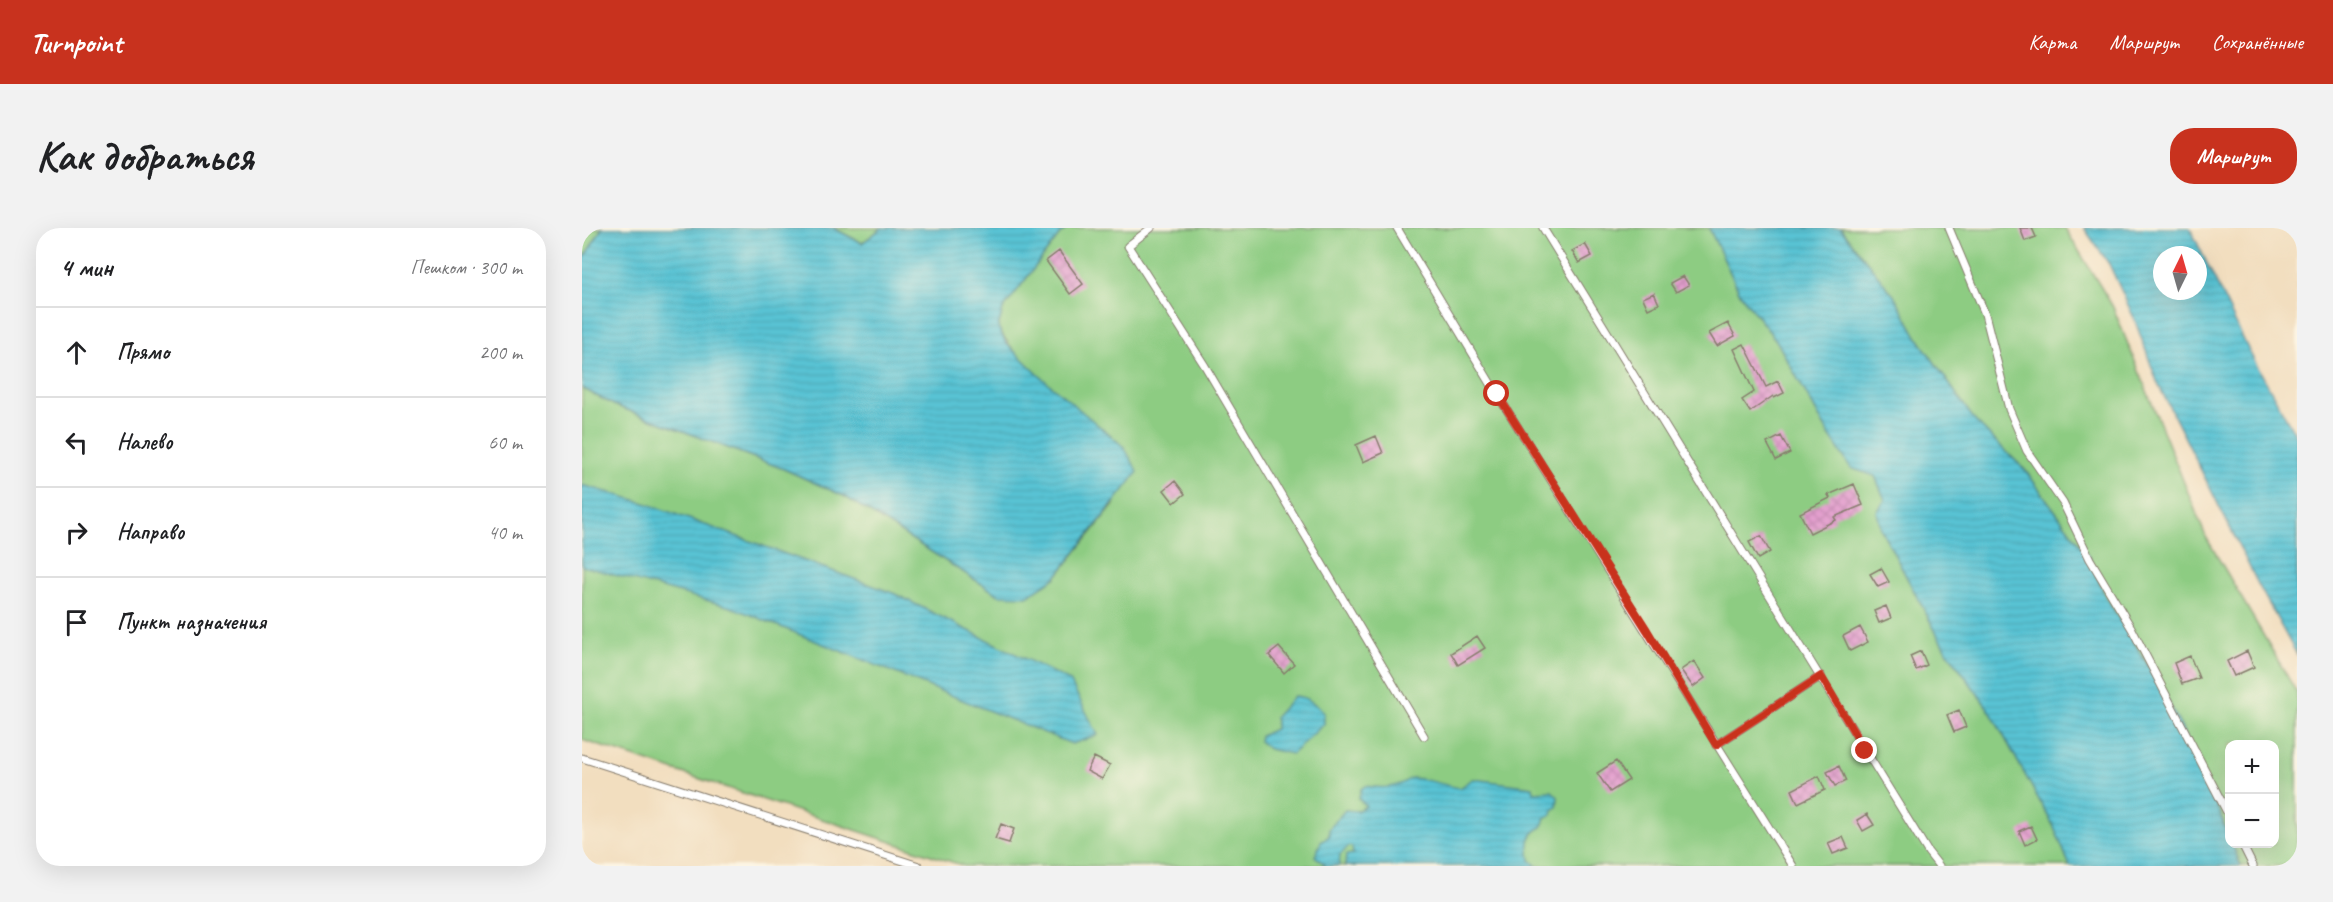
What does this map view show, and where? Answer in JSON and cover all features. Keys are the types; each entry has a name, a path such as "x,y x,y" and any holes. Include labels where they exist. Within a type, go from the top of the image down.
{"lane":[{"path":"1152,228 1128,246 1210,376 1424,736"},
{"path":"1397,228 1497,394 1793,866"},
{"path":"1542,228 1928,852 1939,866"},
{"path":"1949,228 1985,314 2009,409 2027,451 2063,503 2090,559 2132,629 2225,810"},
{"path":"1716,745 1821,676"},
{"path":"582,758 919,866"},
{"path":"2244,848 2253,866"}],"green space":[{"path":"582,228 602,228 582,261"},
{"path":"833,228 882,228 862,243"},
{"path":"1068,228 1709,228 1741,295 1776,340 1830,436 1875,476 1886,500 1881,529 1943,645 1990,711 2054,827 2070,866 964,866 582,740 582,388 614,405 784,469 844,496 999,595 1055,578 1114,505 1124,447 1037,376 1008,343 998,327 1003,309 1060,234"},
{"path":"1840,228 2065,228 2113,307 2206,537 2297,693 2297,866 2241,866 2234,848 2279,848 2279,740 2225,740 2225,826 2219,810 2200,777 2186,737 2157,680 2105,596 2089,557 2025,470 1975,421 1919,340 1895,297"}],"water":[{"path":"602,228 833,228 862,243 882,228 1068,228 1060,234 1003,309 998,327 1006,343 1041,377 1124,447 1138,472 1055,578 1027,596 999,595 844,496 784,469 614,405 582,388 582,261"},
{"path":"1709,228 1840,228 1895,297 1919,340 1975,421 2025,470 2089,557 2105,596 2157,680 2186,737 2200,777 2219,810 2225,829 2225,848 2234,848 2241,866 2070,866 2054,827 1990,711 1943,645 1881,529 1877,512 1885,500 1875,476 1851,468 1830,436 1776,340 1741,295"},
{"path":"2084,228 2190,228 2199,246 2153,246 2153,300 2207,300 2207,263 2250,353 2297,438 2297,655 2259,586 2158,384 2134,318 2109,264"},
{"path":"582,485 642,502 893,593 1070,681 1098,735 1072,744 731,607 582,566"},
{"path":"1294,696 1307,699 1317,706 1324,713 1324,724 1292,754 1269,749 1259,741 1260,736 1275,729 1275,717"},
{"path":"1411,778 1460,788 1473,779 1533,787 1534,792 1552,791 1558,797 1557,807 1553,810 1552,815 1545,817 1542,827 1533,833 1529,840 1530,860 1537,866 1345,866 1346,855 1353,854 1352,847 1349,846 1340,855 1339,865 1326,866 1315,856 1321,842 1329,836 1329,829 1345,810 1357,811 1366,806 1359,799 1361,789 1365,786 1395,786"}],"building":[{"path":"2020,228 2032,228 2036,237 2025,241"},
{"path":"1585,244 1592,256 1579,263 1572,251"},
{"path":"1059,251 1083,284 1070,294 1046,261"},
{"path":"1683,276 1689,285 1676,292 1670,283"},
{"path":"1654,293 1659,304 1648,309 1643,298"},
{"path":"1728,323 1735,336 1717,346 1709,333"},
{"path":"1744,344 1766,387 1778,381 1784,393 1774,398 1773,396 1750,412 1742,400 1754,392 1734,349"},
{"path":"1376,436 1383,453 1363,462 1356,445"},
{"path":"1781,436 1790,453 1776,460 1767,443"},
{"path":"1175,481 1185,494 1174,503 1164,490"},
{"path":"1854,484 1863,505 1834,517 1836,520 1810,533 1800,513 1830,498 1828,495"},
{"path":"1761,536 1770,552 1758,559 1749,542"},
{"path":"1881,568 1889,582 1878,587 1870,574"},
{"path":"1886,606 1891,618 1879,623 1874,611"},
{"path":"1860,627 1868,642 1850,651 1843,636"},
{"path":"1477,636 1485,648 1458,665 1451,653"},
{"path":"1279,647 1294,664 1284,673 1269,655"},
{"path":"1921,651 1927,665 1916,670 1910,656"},
{"path":"2247,651 2254,667 2234,676 2227,661"},
{"path":"2190,656 2199,678 2182,684 2174,663"},
{"path":"1694,661 1705,678 1693,687 1681,670"},
{"path":"1959,710 1966,727 1954,732 1947,715"},
{"path":"1094,757 1110,765 1102,779 1087,771"},
{"path":"1616,761 1629,780 1610,792 1597,773"},
{"path":"1839,766 1846,781 1835,786 1827,772"},
{"path":"1819,776 1825,790 1798,803 1792,790"},
{"path":"1867,814 1874,825 1863,831 1857,820"},
{"path":"1001,824 1014,829 1009,843 995,839"},
{"path":"2031,826 2037,839 2025,845 2019,831"},
{"path":"1843,837 1848,848 1833,854 1828,843"}],"route":[{"path":"1497,394 1647,630 1716,745 1821,676 1865,751"}]}
